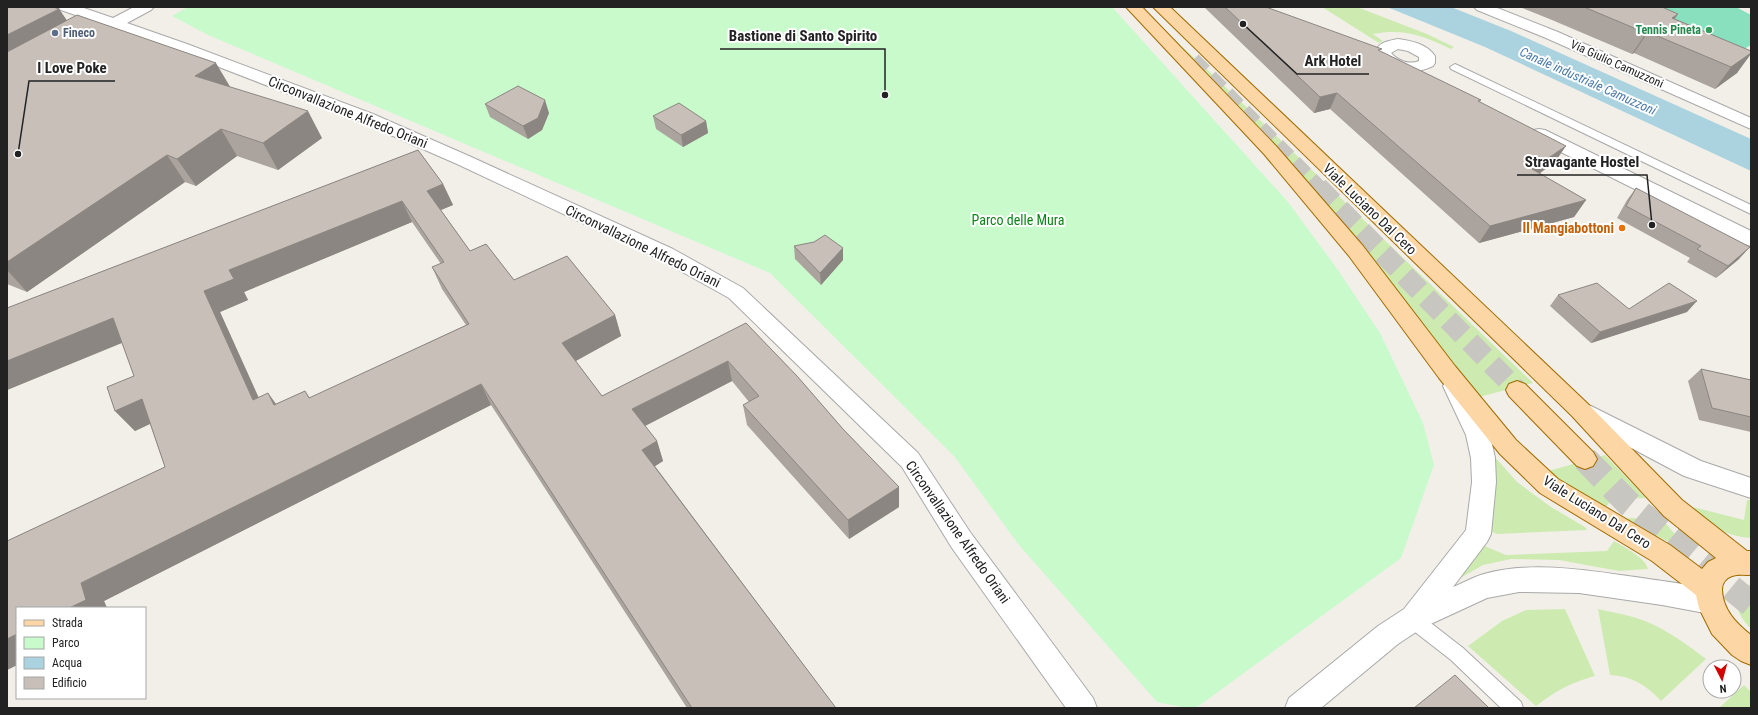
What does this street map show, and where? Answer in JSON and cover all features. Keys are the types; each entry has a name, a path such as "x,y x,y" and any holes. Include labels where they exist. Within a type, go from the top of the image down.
{"main road":[{"name":"Viale Luciano Dal Cero","path":"1134,7 1275,156 1356,251 1447,372 1508,447 1550,486 1661,553 1709,595"},
{"name":"Viale Luciano Dal Cero","path":"1161,7 1580,410 1673,508 1746,562"},
{"path":"1517,390 1585,459"},
{"path":"1746,562 1724,565 1712,574 1709,595 1718,620 1733,638 1751,652"}],"street":[{"name":"Circonvallazione Alfredo Oriani","path":"66,7 115,23 360,115 464,160 666,254 736,293 910,460 961,540 1083,708"},
{"path":"94,34 146,7"},
{"name":"Via Giulio Camuzzoni","path":"1482,7 1552,35 1751,124"},
{"path":"1410,67 1431,80"},
{"path":"1523,126 1751,239"},
{"name":"Viale Luciano Dal Cero","path":"1412,619 1478,534 1484,482 1483,458 1478,435 1447,372"},
{"name":"Viale Luciano Dal Cero","path":"1580,410 1694,469 1751,488"},
{"name":"Viale Luciano Dal Cero","path":"1299,708 1388,634 1412,619 1484,586 1519,580 1579,581 1662,593 1709,595"}],"lane":[{"path":"1454,67 1751,210"},
{"path":"1412,619 1457,654 1514,708"}],"green space":[{"name":"Parco delle Mura","path":"188,7 1112,7 1288,202 1338,270 1380,333 1423,423 1434,465 1401,558 1196,708 1187,708 1157,702 1019,545 954,456 770,273 208,35 172,16"},
{"path":"1322,7 1357,7 1427,34 1454,47 1451,49 1432,40 1414,34 1394,32 1373,34 1383,41 1379,43"},
{"name":"Tennis Pineta","path":"1612,7 1736,7 1751,15 1751,45 1730,57"},
{"path":"1146,14 1211,73 1533,383 1475,398"},
{"path":"1486,447 1517,482 1551,507 1585,527 1587,530 1497,534 1486,529"},
{"path":"1605,455 1646,498 1613,499 1604,509 1545,472"},
{"path":"1747,500 1751,500 1751,538 1732,535 1719,529 1693,507 1744,520"},
{"path":"1628,518 1662,519 1680,542 1675,545 1629,522"},
{"path":"1614,541 1639,557 1648,569 1619,571 1559,560 1511,559 1483,565 1450,584 1482,545 1506,555 1607,551"},
{"path":"1751,584 1751,629 1738,611 1736,599 1738,593 1743,588"},
{"path":"1565,609 1595,676 1564,688 1536,706 1468,646 1502,621 1526,610"},
{"path":"1598,609 1646,621 1666,631 1706,659 1702,659 1702,663 1661,701 1650,690 1638,682 1625,677 1610,675"},
{"path":"1744,685 1751,692 1751,708 1719,708 1729,699 1742,699 1742,687"}],"water":[{"name":"Canale industriale Camuzzoni","path":"1387,7 1451,7 1511,31 1751,139 1751,171 1485,47"}],"building":[{"path":"7,7 53,7 59,9 7,35"},
{"path":"1225,7 1266,7 1382,49 1378,50 1481,100 1478,101 1566,146 1532,169 1586,200 1490,226 1337,93 1320,97"},
{"path":"1584,7 1662,7 1678,14 1672,18 1751,51 1751,53 1731,67"},
{"path":"77,15 216,63 195,76 308,111 263,143 221,129 177,159 167,155 7,262 7,52"},
{"path":"518,86 545,100 538,118 523,126 485,104"},
{"path":"679,103 706,121 681,135 653,116"},
{"path":"418,150 443,184 427,191 470,251 486,244 514,280 567,256 615,315 562,343 602,396 746,323 797,376 843,429 899,487 848,520 743,405 759,396 728,361 632,409 657,441 642,450 836,708 692,708 481,384 81,583 86,600 71,607 16,607 16,634 7,639 7,541 165,467 142,399 115,411 107,387 134,376 113,318 7,361 7,308","holes":["402,201 444,262 432,267 469,324 309,398 305,391 274,405 268,393 253,400 204,291 234,279 229,270"]},
{"path":"1636,188 1750,247 1728,266 1697,249 1701,246 1626,206"},
{"path":"825,235 843,248 820,273 794,246 814,242"},
{"path":"1597,283 1629,309 1669,283 1697,301 1600,332 1558,295"},
{"path":"1701,369 1751,380 1751,417 1712,408"},
{"path":"1455,675 1489,708 1414,708"}],"tunnel":[{"path":"1193,60 1319,188"},
{"path":"1318,187 1517,390"},
{"path":"1585,459 1629,504 1751,604"}],"place":[{"name":"Ark Hotel","path":"1243,24"},
{"name":"Tennis Pineta","path":"1709,30"},
{"name":"Fineco","path":"55,33"},
{"name":"Bastione di Santo Spirito","path":"885,95"},
{"name":"I Love Poke","path":"18,154"},
{"name":"Stravagante Hostel","path":"1652,225"},
{"name":"Il Mangiabottoni","path":"1622,228"}]}
